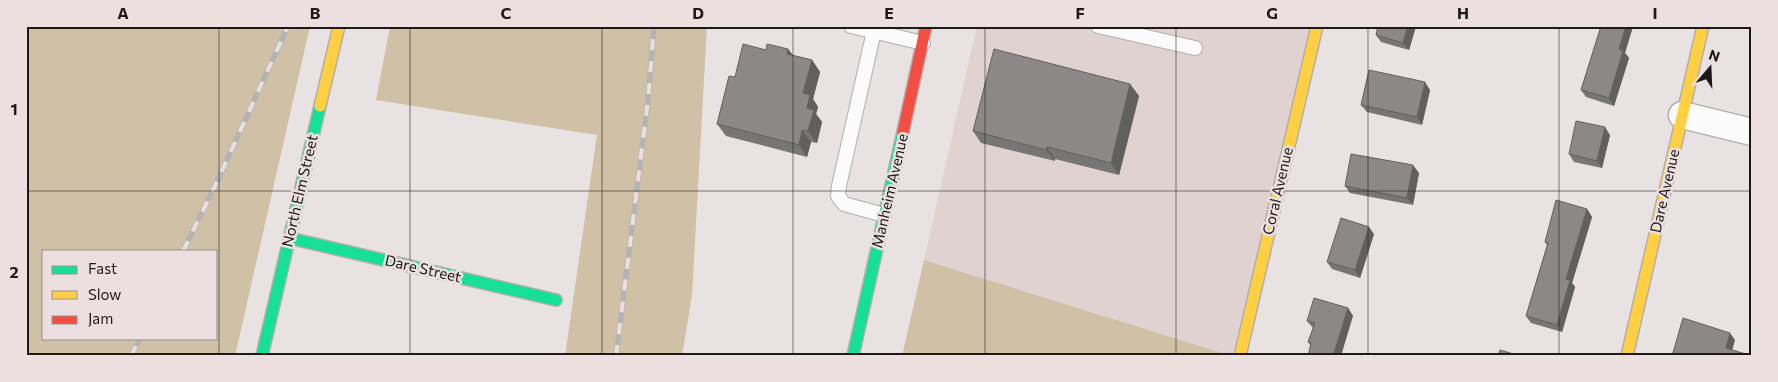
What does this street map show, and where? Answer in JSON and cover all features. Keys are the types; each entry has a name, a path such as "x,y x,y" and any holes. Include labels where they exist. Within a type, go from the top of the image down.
{"street":[{"name":"North Elm Street","path":"262,356 339,26"},
{"name":"Manheim Avenue","path":"852,356 926,26"},
{"name":"Coral Avenue","path":"1240,356 1316,26"},
{"name":"Dare Avenue","path":"1627,356 1703,26"},
{"path":"1682,115 1752,132"},
{"name":"Dare Street","path":"289,238 556,300"}],"lane":[{"path":"851,26 923,43"},
{"path":"1098,26 1195,48"},
{"path":"874,31 838,196 844,204 884,215"}],"shaded area":[{"path":"26,26 310,26 235,356 26,356"},
{"path":"390,26 707,26 692,295 682,356 565,356 597,135 376,100"},
{"path":"977,26 1319,26 1232,356 924,260"},
{"path":"924,260 1232,356 902,356"}],"building":[{"path":"1378,26 1408,26 1403,43 1376,35"},
{"path":"1601,26 1626,26 1619,49 1623,51 1609,98 1581,90"},
{"path":"743,44 766,50 767,44 788,49 787,54 812,60 803,93 810,95 807,108 814,110 808,131 802,130 799,145 717,124 729,76 735,77"},
{"path":"994,49 1130,84 1111,163 1047,147 1046,150 973,131"},
{"path":"1369,70 1425,82 1417,117 1361,105"},
{"path":"1576,121 1605,127 1597,161 1569,154"},
{"path":"1351,154 1413,165 1407,198 1345,186"},
{"path":"1556,200 1587,209 1566,279 1570,280 1557,325 1526,316 1548,243 1545,242"},
{"path":"1341,218 1369,227 1355,270 1327,262"},
{"path":"1314,298 1348,308 1333,356 1308,356 1311,343 1308,342 1315,323 1307,321"},
{"path":"1683,318 1730,333 1726,348 1752,356 1672,356"},
{"path":"1500,350 1520,356 1498,356"}],"railway":[{"path":"183,250 288,26"},
{"path":"616,356 648,100 654,26"},
{"path":"131,356 139,340"}],"traffic: fast":[{"path":"262,356 320,106"},
{"path":"853,356 903,132"},
{"path":"289,238 556,300"}],"traffic: slow":[{"path":"320,106 339,26"},
{"path":"1240,356 1317,26"},
{"path":"1627,356 1703,26"}],"traffic: jam":[{"path":"903,132 926,26"}]}
